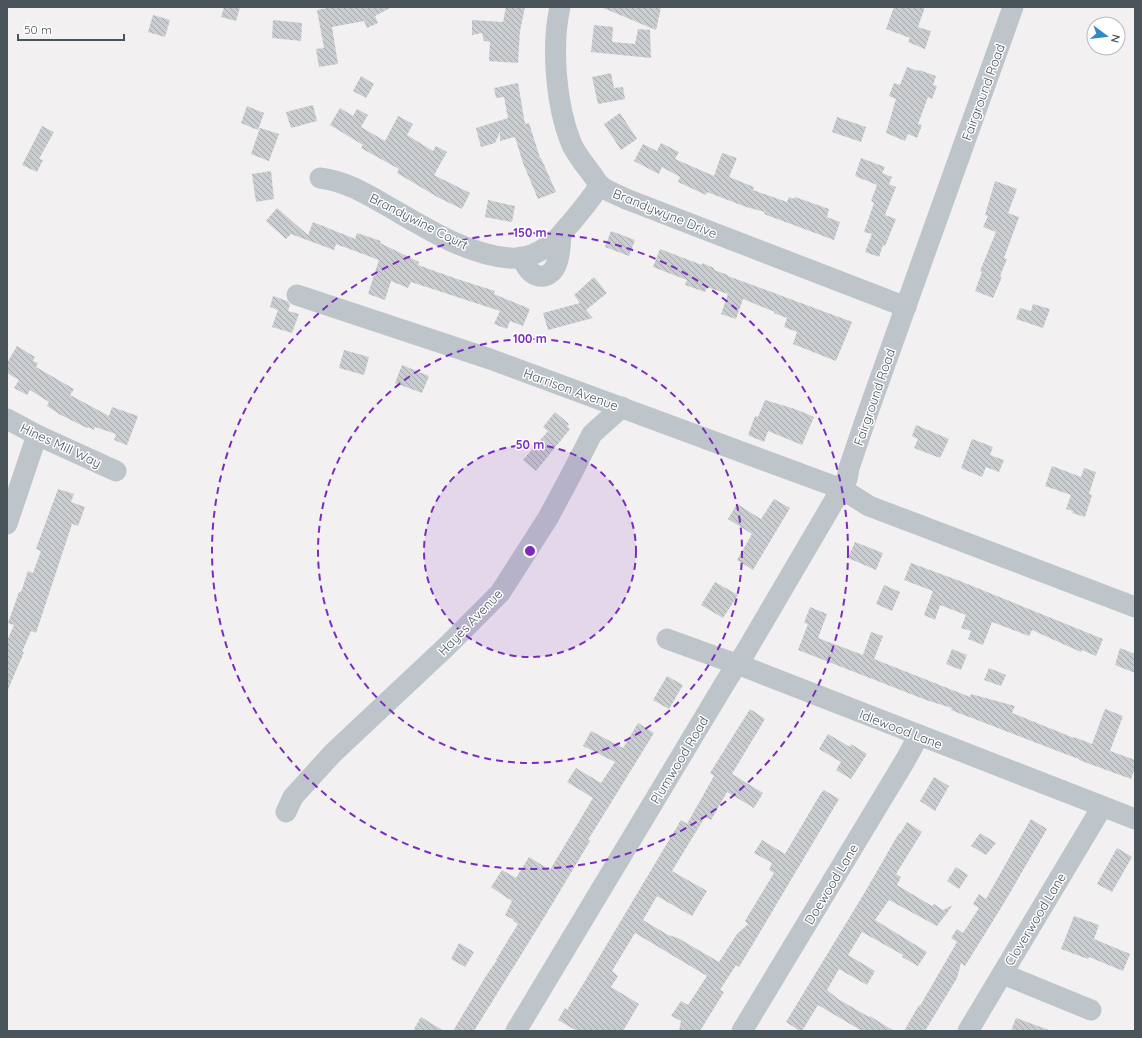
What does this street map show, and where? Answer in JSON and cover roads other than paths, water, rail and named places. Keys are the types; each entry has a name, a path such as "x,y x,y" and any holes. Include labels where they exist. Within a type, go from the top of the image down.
{"street":[{"name":"Brandywyne Drive","path":"560,7 557,21 556,48 559,89 564,117 572,144 579,157 600,185 626,199 906,307"},
{"name":"Fairground Road","path":"842,489 847,479 849,468 868,412 1013,7"},
{"name":"Brandywine Court","path":"320,178 342,182 361,191 439,235 460,245 509,258 521,258 539,251 552,243 561,235 600,185"},
{"name":"Harrison Avenue","path":"297,295 490,359 842,489"},
{"name":"Hayes Avenue","path":"286,812 293,797 333,753 500,593 548,518 592,434 622,407"},
{"name":"Hines Mill Way","path":"7,419 36,435 116,471"},
{"path":"7,524 36,435"},
{"path":"842,489 870,506 1135,607"},
{"name":"Plumwood Road","path":"516,1031 728,678 738,665 842,489"},
{"name":"Idlewood Lane","path":"667,639 738,665 1135,819"},
{"name":"Doewood Lane","path":"742,1031 919,735"},
{"name":"Cloverwood Lane","path":"968,1031 1102,807"},
{"path":"1003,974 1091,1010"}]}
